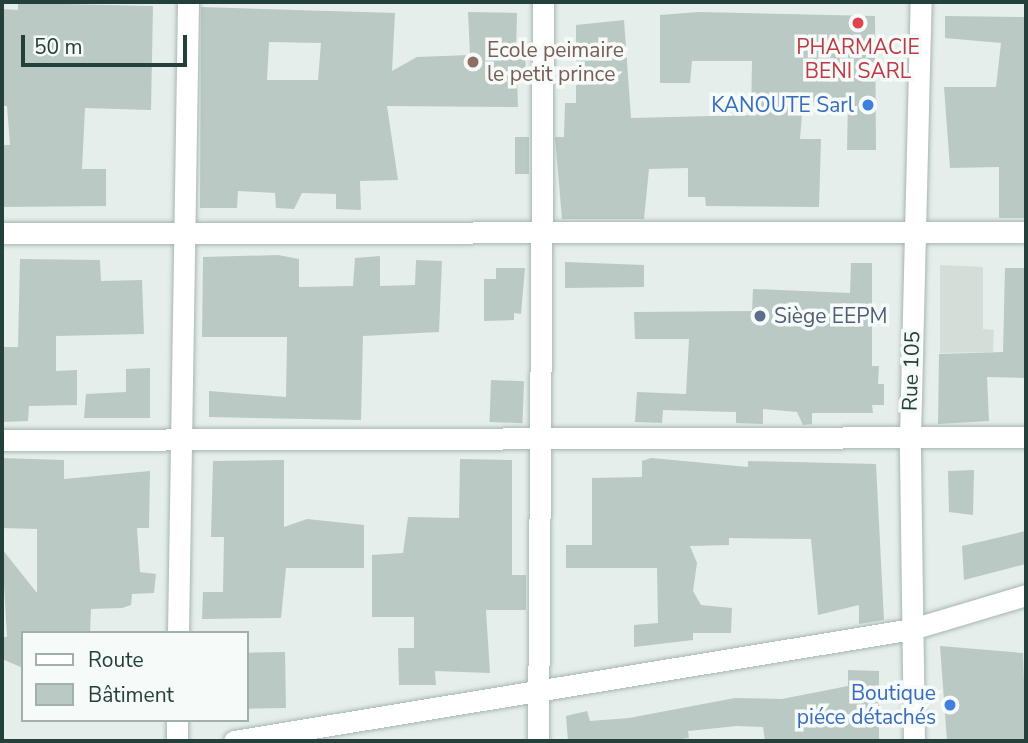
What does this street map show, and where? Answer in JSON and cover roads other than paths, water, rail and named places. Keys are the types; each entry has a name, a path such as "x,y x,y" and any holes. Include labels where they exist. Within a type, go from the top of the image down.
{"street":[{"path":"178,631 188,2"},
{"path":"538,741 543,2"},
{"name":"Rue 105","path":"914,741 910,437 921,2"},
{"path":"2,233 1026,232"},
{"path":"2,440 1026,437"},
{"path":"233,741 538,688 912,629 1026,595"},
{"path":"177,722 177,741"}],"place":[{"name":"PHARMACIE BENI SARL","path":"858,23"},
{"name":"Ecole peimaire le petit prince","path":"473,62"},
{"name":"KANOUTE Sarl","path":"868,105"},
{"name":"Siège EEPM","path":"760,316"},
{"name":"Boutique piéce détachés","path":"950,705"}]}
